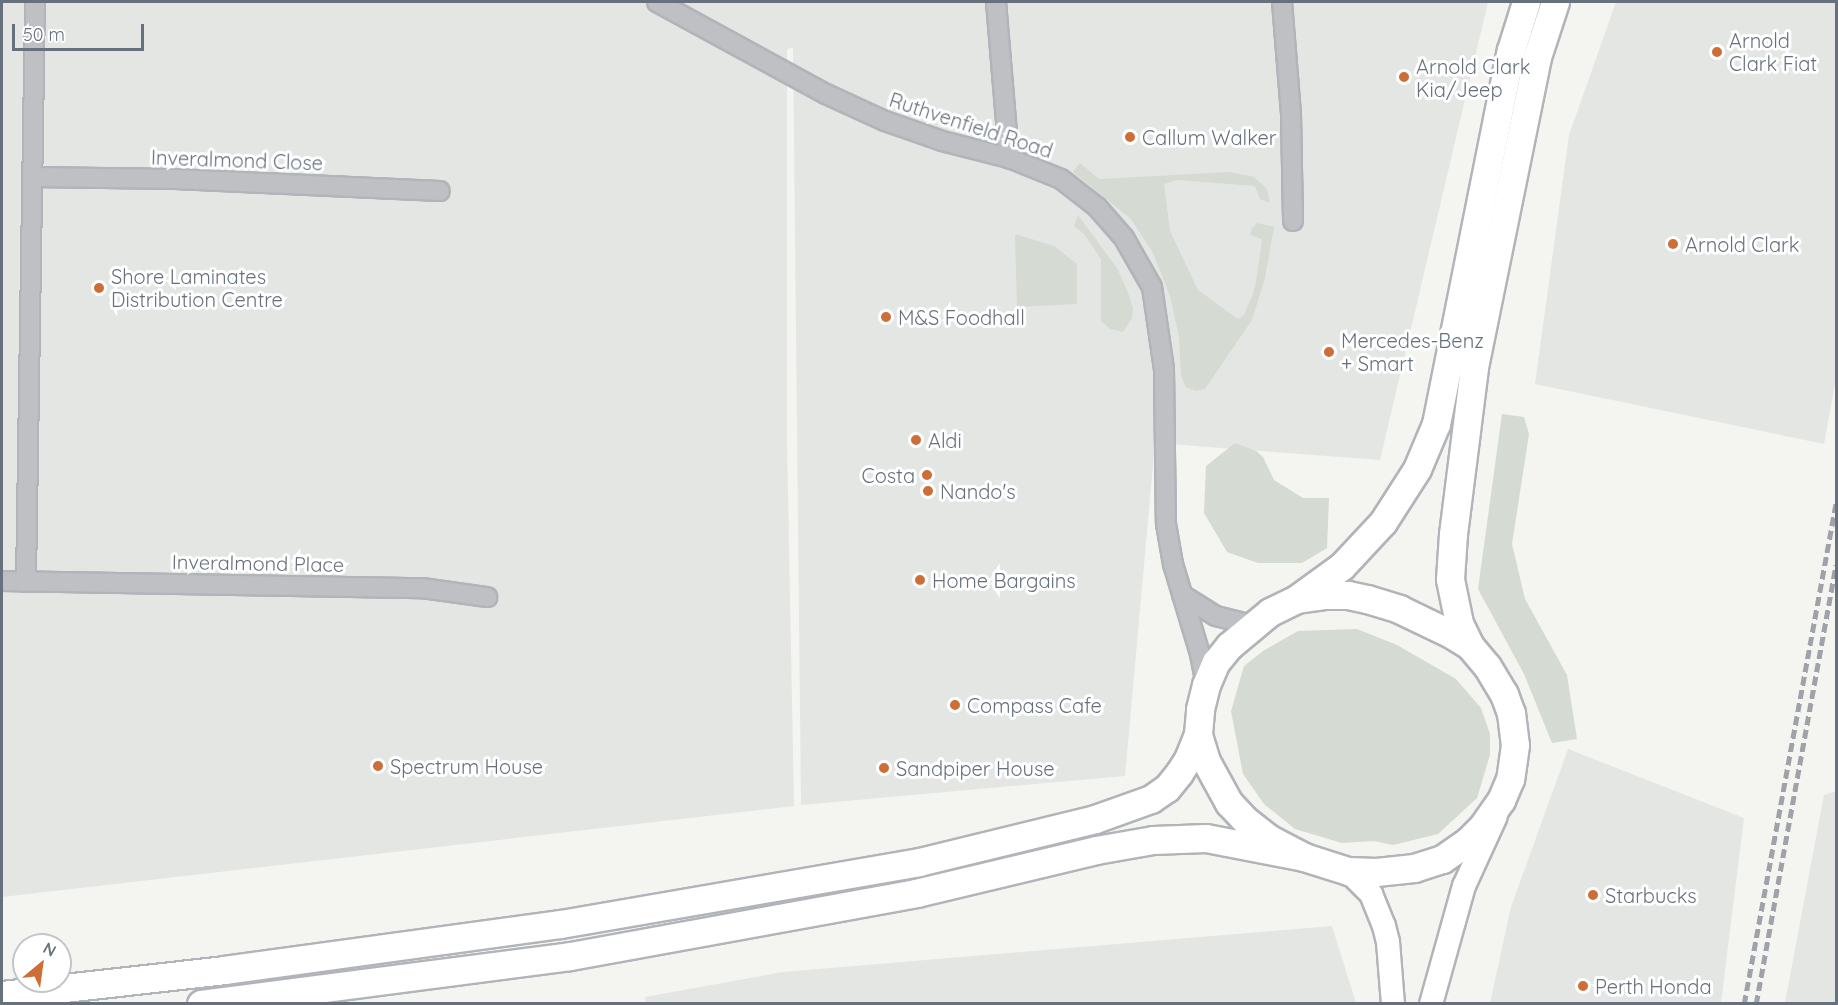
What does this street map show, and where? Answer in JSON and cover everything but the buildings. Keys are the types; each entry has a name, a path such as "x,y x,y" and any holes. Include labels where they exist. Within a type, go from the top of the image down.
{"highway":[{"path":"2,995 224,970 561,924 919,862 1095,819 1150,799 1167,788 1188,759 1198,734 1206,685 1216,662 1229,646 1253,625 1297,599 1342,566 1383,522 1417,469 1436,424 1511,50 1526,2"},
{"path":"201,1004 570,956 916,893 1096,850 1153,840 1206,838 1304,857 1348,871 1398,871 1442,859 1468,841 1501,800 1510,779 1515,745 1511,713 1504,694 1487,666 1470,646 1459,623 1450,579 1453,534 1474,367 1537,57 1555,2"},
{"path":"1297,599 1348,595 1367,599 1430,623 1470,646"},
{"path":"1198,734 1206,761 1229,803 1246,821 1268,838 1304,857"}],"main road":[{"path":"1431,1004 1464,886 1492,829 1501,800"},
{"path":"1348,871 1371,894 1380,913 1388,942 1394,1004"}],"street":[{"path":"27,582 35,2"},
{"name":"Ruthvenfield Road","path":"657,2 826,94 885,121 942,141 1009,158 1061,179 1097,207 1124,238 1152,287 1164,369 1166,524 1206,685"},
{"path":"996,2 1009,158"},
{"path":"1282,2 1291,115 1293,221"},
{"name":"Inveralmond Close","path":"32,177 175,179 440,191"},
{"name":"Inveralmond Place","path":"2,581 422,588 487,597"},
{"path":"1182,595 1216,616 1253,625"}],"shaded area":[{"path":"2,2 1488,2 1380,460 1155,443 1125,776 801,805 793,47 787,49 787,441 794,806 2,897"},
{"path":"1616,2 1836,2 1836,378 1824,444 1535,384 1569,135"},
{"path":"1080,163 1099,179 1230,172 1254,177 1267,189 1270,203 1260,199 1255,186 1177,180 1164,184 1170,231 1198,290 1238,319 1244,315 1256,282 1262,239 1250,235 1252,228 1257,223 1274,227 1265,278 1252,320 1205,389 1196,391 1186,387 1181,376 1179,337 1170,296 1153,253 1131,219 1073,172"},
{"path":"1078,215 1117,268 1127,290 1133,308 1132,318 1123,332 1110,329 1101,321 1101,259 1084,234 1074,226"},
{"path":"1015,234 1054,246 1077,264 1077,304 1017,307"},
{"path":"1502,414 1524,417 1529,434 1512,544 1525,599 1567,675 1577,739 1552,743 1524,674 1478,589"},
{"path":"1235,443 1256,451 1263,457 1274,480 1303,498 1329,498 1327,548 1302,563 1258,563 1227,552 1204,513 1206,466"},
{"path":"1357,629 1397,645 1456,679 1481,708 1490,734 1490,755 1477,798 1438,834 1393,845 1374,841 1342,843 1295,829 1264,804 1243,774 1231,711 1244,666 1263,651 1298,631"},
{"path":"1568,749 1744,818 1721,1003 1490,1003 1511,907"},
{"path":"1836,791 1836,1003 1785,1003 1824,795"},
{"path":"1332,926 1356,1003 646,1004 645,997 783,972"}],"railway":[{"path":"1744,1004 1836,502"},
{"path":"1756,1004 1836,565"}],"place":[{"name":"Arnold Clark Fiat","path":"1717,52"},
{"name":"Arnold Clark Kia/Jeep","path":"1404,77"},
{"name":"Callum Walker","path":"1130,137"},
{"name":"Arnold Clark","path":"1673,244"},
{"name":"Shore Laminates Distribution Centre","path":"99,288"},
{"name":"M&S Foodhall","path":"886,317"},
{"name":"Mercedes-Benz + Smart","path":"1329,352"},
{"name":"Aldi","path":"916,440"},
{"name":"Costa","path":"927,475"},
{"name":"Nando's","path":"928,491"},
{"name":"Home Bargains","path":"920,580"},
{"name":"Compass Cafe","path":"955,705"},
{"name":"Spectrum House","path":"378,766"},
{"name":"Sandpiper House","path":"884,768"},
{"name":"Starbucks","path":"1593,895"},
{"name":"Perth Honda","path":"1583,986"}]}
